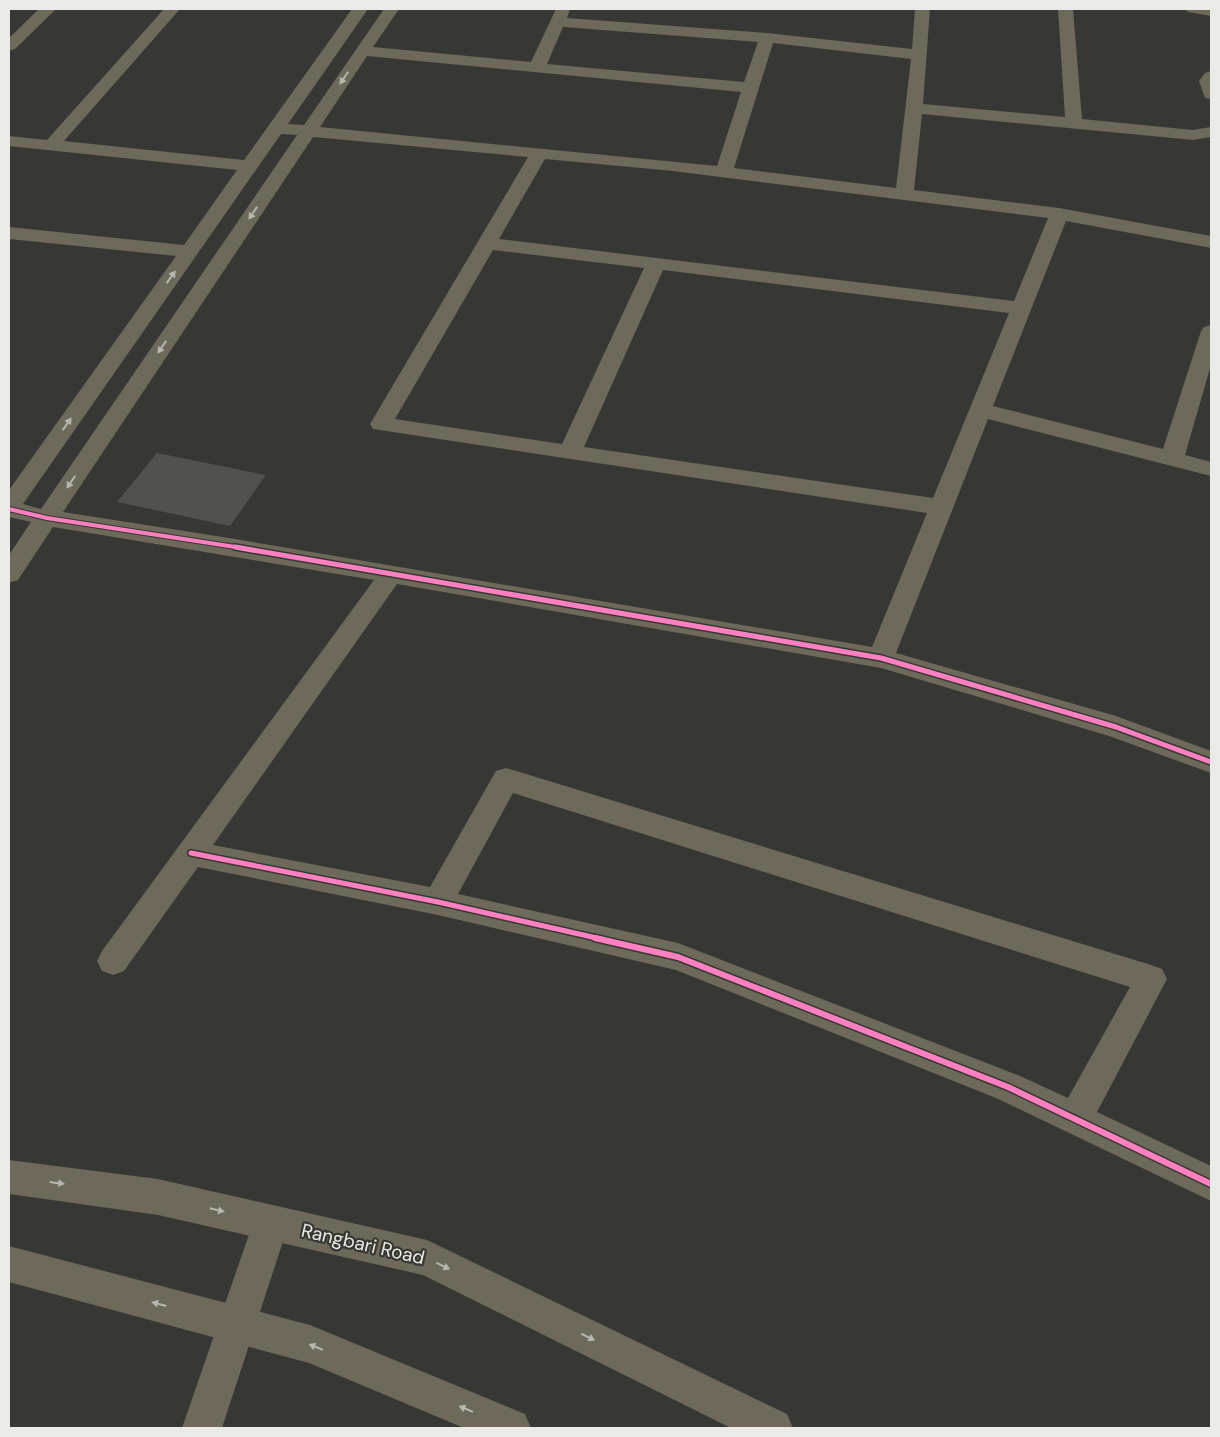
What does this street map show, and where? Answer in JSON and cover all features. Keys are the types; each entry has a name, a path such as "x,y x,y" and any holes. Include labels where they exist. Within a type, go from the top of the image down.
{"street":[{"path":"9,46 48,9"},
{"path":"51,146 172,9"},
{"path":"360,9 9,508 47,518 229,546 881,658 1116,727 1211,762"},
{"path":"9,574 391,9"},
{"path":"904,195 920,55 923,9"},
{"path":"1066,9 1074,124"},
{"path":"1193,9 1211,11"},
{"path":"537,68 560,15 920,55"},
{"path":"724,172 767,38"},
{"path":"363,50 750,88"},
{"path":"1211,76 1208,81 1211,94"},
{"path":"914,108 1193,135 1211,132"},
{"path":"276,128 724,172 1059,214 1211,242"},
{"path":"9,141 249,166"},
{"path":"540,153 381,424 941,507"},
{"path":"881,658 1059,214"},
{"path":"9,233 189,251"},
{"path":"487,243 1021,308"},
{"path":"570,452 656,264"},
{"path":"1172,459 1209,344"},
{"path":"980,410 1211,469"},
{"path":"113,961 391,574"},
{"path":"438,902 506,779 1151,979 1075,1119"},
{"path":"191,853 438,902 678,957 1008,1087 1211,1184"},
{"name":"Rangbari Road","path":"9,1177 158,1196 427,1258 774,1428"},
{"path":"202,1428 271,1222"},
{"path":"9,1264 310,1344 511,1428"}],"building":[{"path":"157,453 266,475 230,526 117,502"}],"cycle path":[{"path":"9,509 47,518 229,546 881,658 1116,727 1211,762"},
{"path":"191,853 438,902 678,957 1008,1087 1211,1184"}]}
